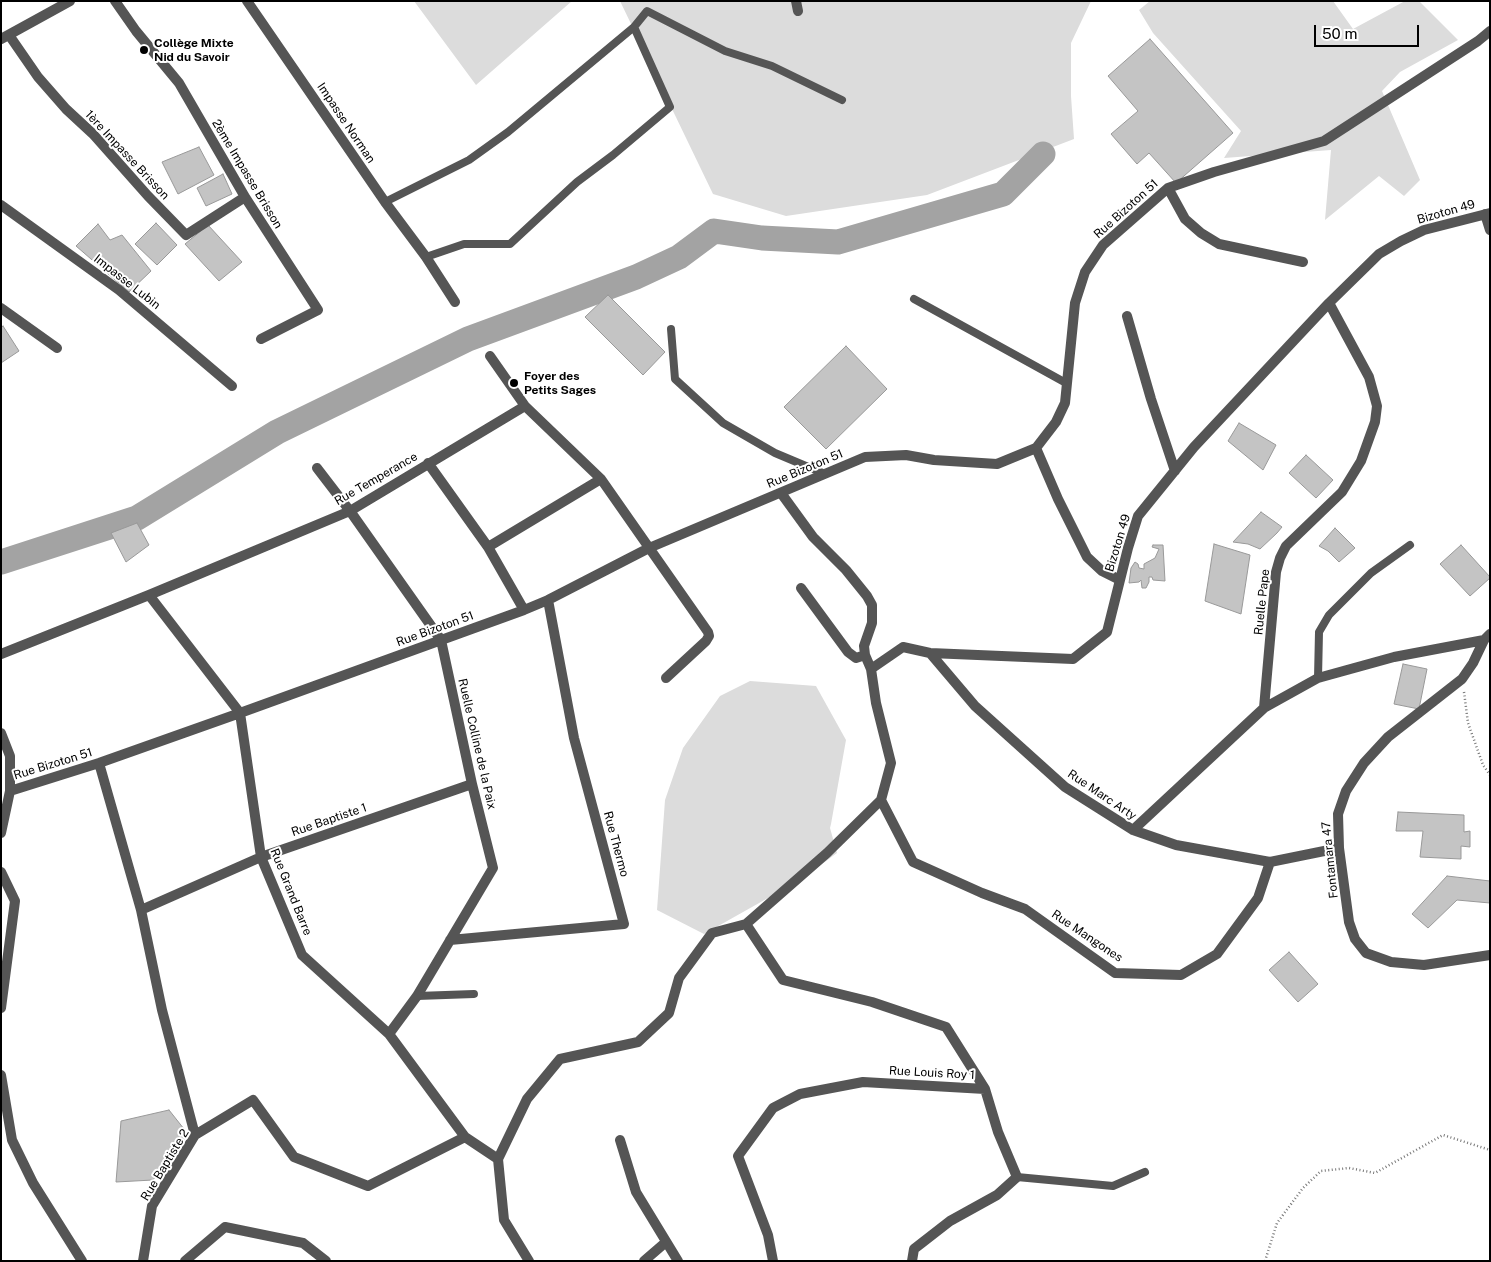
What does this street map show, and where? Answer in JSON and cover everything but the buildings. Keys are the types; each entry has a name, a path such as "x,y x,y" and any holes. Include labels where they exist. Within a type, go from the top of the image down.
{"street":[{"path":"5,37 70,1"},
{"name":"2ème Impasse Brisson","path":"115,1 136,31 179,83 245,197 318,310 261,339"},
{"name":"Impasse Norman","path":"247,1 385,202 426,257 455,302"},
{"name":"Rue Bizoton 51","path":"1,833 10,791 99,763 524,610 548,600 649,548 866,456 906,455 934,460 996,464 1036,448 1056,422 1066,404 1066,383 1075,302 1085,272 1103,246 1168,188 1214,172 1324,141 1478,41 1490,31"},
{"name":"1ère Impasse Brisson","path":"5,37 66,109 93,134 148,196 186,235 245,197"},
{"path":"1168,188 1185,219 1201,233 1219,244 1303,262"},
{"name":"Impasse Lubin","path":"1,205 119,290 232,386"},
{"path":"1487,214 1490,230"},
{"name":"Bizoton 49","path":"871,669 903,647 930,652 1072,660 1108,632 1128,548 1138,516 1194,447 1329,303 1379,254 1424,230 1487,214"},
{"name":"Ruelle Pape","path":"1264,708 1276,572 1280,558 1286,546 1342,492 1361,461 1375,422 1377,406 1369,376 1329,303"},
{"path":"1,308 57,348"},
{"path":"1127,316 1151,399 1175,471"},
{"path":"490,356 525,406 601,479 708,632 709,636 706,641 666,678"},
{"name":"Rue Temperance","path":"1,654 149,595 350,510 525,406"},
{"path":"1036,448 1058,499 1087,556 1102,571 1120,580"},
{"path":"428,463 488,547 524,610"},
{"name":"Ruelle Colline de la Paix","path":"317,468 350,510 441,640 472,784 493,868 417,996 389,1034"},
{"path":"488,547 601,479"},
{"path":"529,1261 504,1220 498,1159 528,1099 560,1059 638,1042 669,1013 679,978 712,933 746,924 827,853 881,800 890,763 876,703 871,669 865,655 864,646 872,623 872,605 846,570 813,537 781,493"},
{"path":"801,588 848,652 856,658 865,655"},
{"name":"Rue Grand Barre","path":"149,595 240,713 261,857 302,955 389,1034 464,1138"},
{"name":"Rue Thermo","path":"450,940 624,924 574,738 548,600"},
{"path":"1133,830 1264,708 1318,678 1394,657 1487,637"},
{"name":"Fontamara 47","path":"1487,637 1462,679 1388,737 1364,763 1346,791 1338,814 1339,848 1349,922 1355,939 1366,953 1391,962 1424,965 1490,955"},
{"name":"Rue Marc Arty","path":"930,652 975,706 1065,787 1133,830 1176,845 1270,862 1339,848"},
{"path":"1,732 10,756 10,791"},
{"path":"99,763 141,910 162,1010 195,1135"},
{"name":"Rue Baptiste 1","path":"141,910 261,857 472,784"},
{"name":"Rue Mangones","path":"881,800 913,862 982,893 1025,909 1115,973 1181,974 1217,954 1258,898 1270,862"},
{"path":"1,872 15,901 1,1008"},
{"name":"Rue Louis Roy 1","path":"746,924 784,980 872,1002 946,1028 985,1089"},
{"path":"1,1075 12,1140 33,1183 82,1261"},
{"name":"Rue Louis Roy 1","path":"773,1261 768,1235 738,1156 773,1108 800,1094 863,1082 985,1089"},
{"path":"912,1261 914,1249 950,1221 997,1195 1017,1177 998,1132 985,1089"},
{"name":"Rue Baptiste 2","path":"143,1261 152,1206 195,1135 253,1100 294,1157 368,1186 464,1138"},
{"path":"464,1138 498,1159"},
{"path":"620,1140 636,1192 678,1261"},
{"path":"186,1261 225,1227 303,1243 326,1261"},
{"path":"644,1261 666,1242"}],"lane":[{"path":"385,202 469,160 508,132 634,27 647,11 725,51 772,66 842,100"},
{"path":"426,257 464,244 510,244 577,182 613,155 670,107 634,27"},
{"path":"914,299 1066,383"},
{"path":"671,329 675,379 723,422 775,453 825,474"},
{"path":"1318,678 1319,632 1329,616 1371,573 1410,545"},
{"path":"417,996 474,994"},
{"path":"1017,1177 1113,1186 1145,1172"}],"path":[{"path":"1462,679 1468,723 1483,766 1490,775"},
{"path":"1265,1261 1277,1223 1303,1188 1321,1171 1349,1168 1375,1173 1443,1135 1490,1150"}],"shaded area":[{"path":"414,1 572,1 476,85"},
{"path":"620,1 1091,1 1071,43 1071,96 1074,139 927,195 786,216 713,194"},
{"path":"1150,1 1333,1 1353,29 1405,1 1419,1 1458,40 1400,72 1382,91 1420,180 1404,196 1379,176 1325,220 1331,150 1224,158 1241,131 1153,33 1139,10"},
{"path":"750,681 816,686 846,740 830,828 837,853 800,880 704,934 657,910 665,800 683,748 720,696"}],"waterway":[{"path":"1,562 137,518 277,432 468,339 636,277 679,257 714,231 762,238 838,242 1003,194 1043,154"}],"place":[{"name":"Collège Mixte Nid du Savoir","path":"144,50"},
{"name":"Foyer des Petits Sages","path":"514,383"}]}
